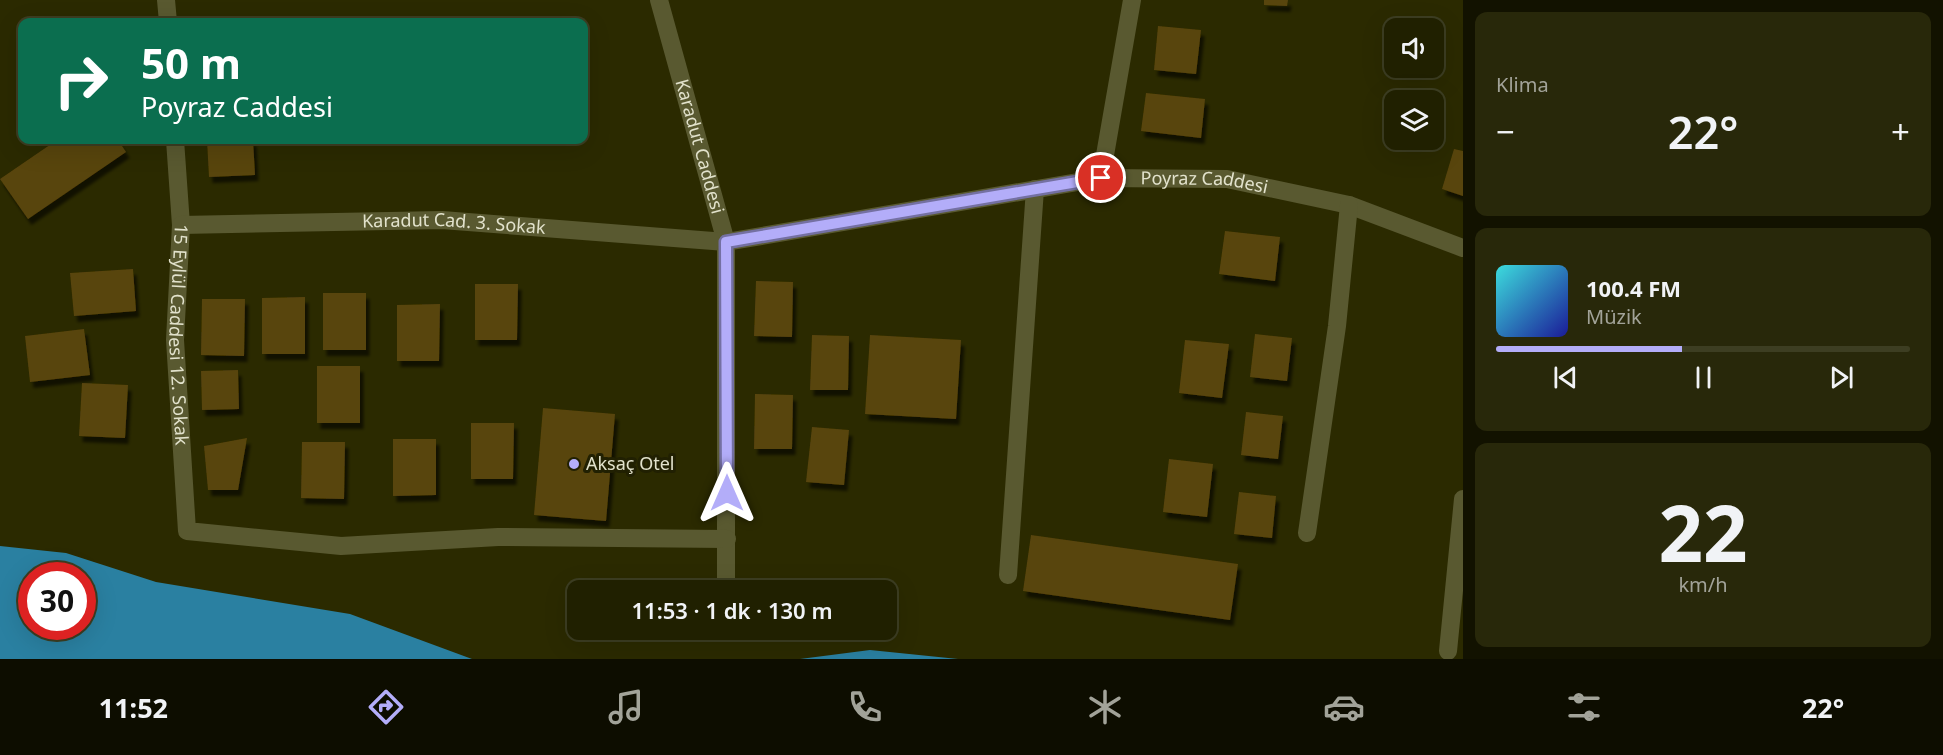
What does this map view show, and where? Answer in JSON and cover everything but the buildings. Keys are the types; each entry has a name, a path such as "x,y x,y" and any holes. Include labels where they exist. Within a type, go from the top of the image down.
{"street":[{"path":"166,0 168,18"},
{"name":"Karadut Caddesi","path":"659,0 726,242 726,580"},
{"path":"1101,178 1132,0"},
{"name":"15 Eylül Caddesi 12. Sokak","path":"175,144 181,225 175,340 187,531 341,546 498,537 727,539"},
{"name":"Poyraz Caddesi","path":"726,242 1101,178 1227,179 1349,205 1463,248"},
{"path":"1008,575 1035,189"},
{"path":"1307,533 1337,326 1349,205"},
{"name":"Karadut Cad. 3. Sokak","path":"181,225 442,220 726,242"},
{"path":"1448,651 1463,499"}],"water":[{"path":"0,546 66,553 94,562 18,562 18,640 96,640 96,563 156,582 350,614 472,659 0,659"},
{"path":"870,650 958,659 800,659"}],"place":[{"name":"Aksaç Otel","path":"574,464"}],"route":[{"path":"727,493 726,242 1101,178"}]}
